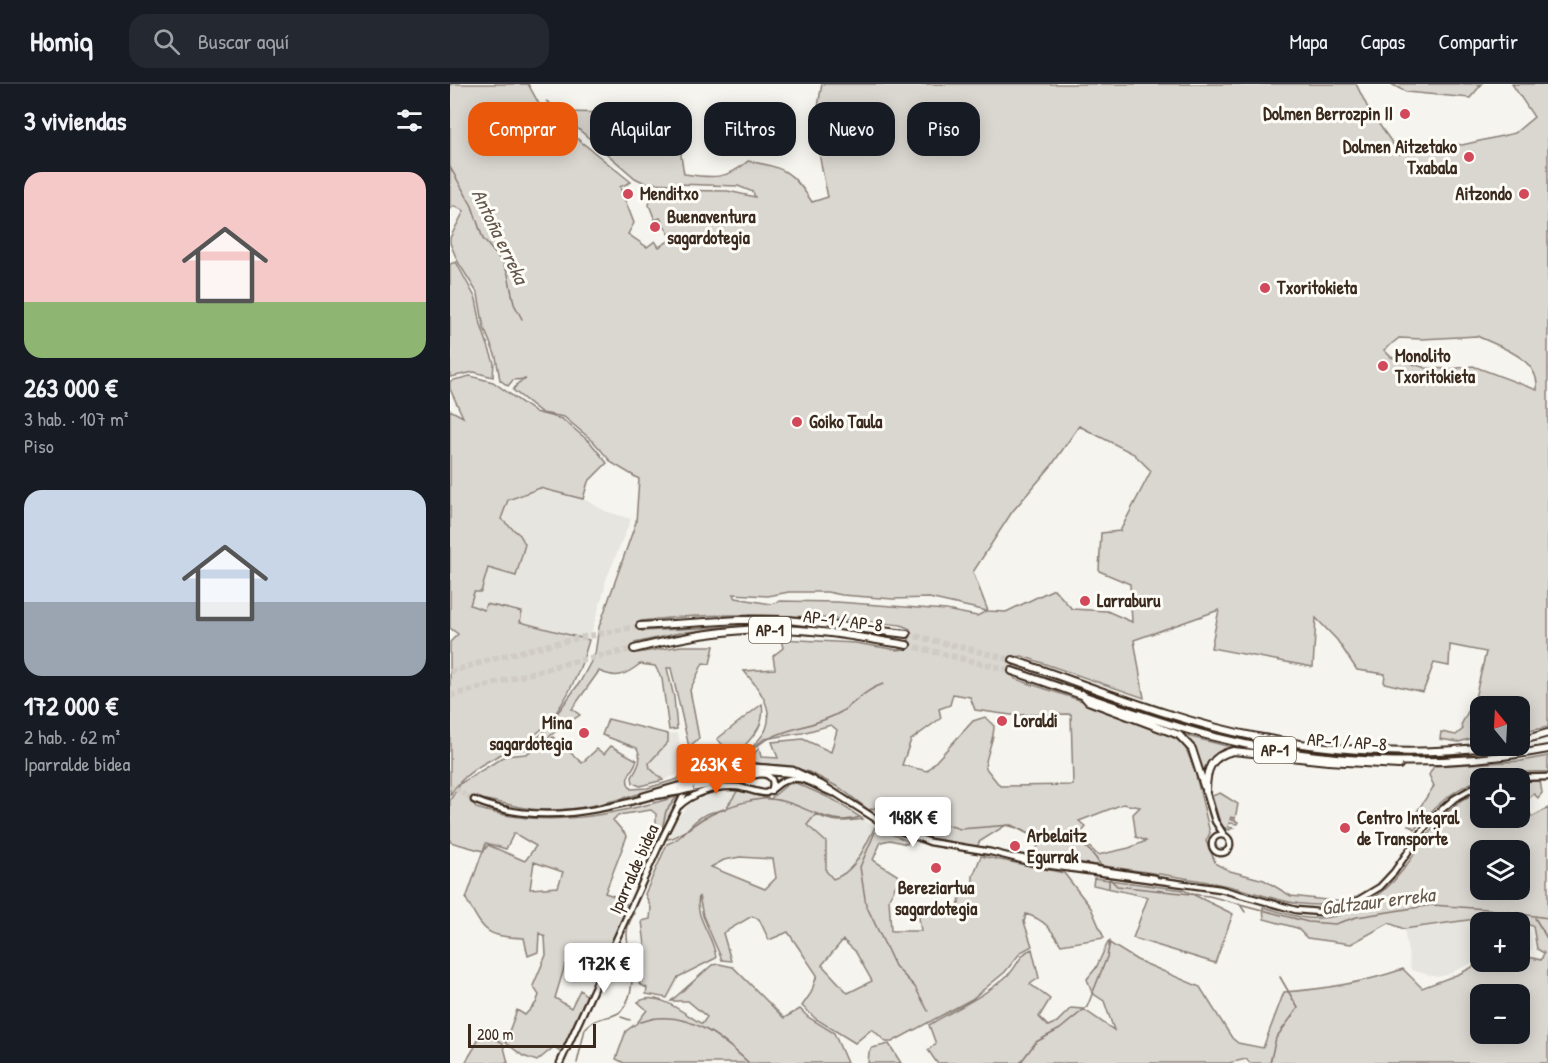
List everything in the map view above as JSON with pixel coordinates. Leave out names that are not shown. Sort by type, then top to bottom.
[{"type":"highway","name":"AP-1 / AP-8","points":[[640,626],[694,621],[778,620],[907,633]]},
{"type":"highway","name":"AP-1 / AP-8","points":[[634,649],[704,634],[767,629],[851,636],[907,645]]},
{"type":"highway","name":"AP-1 / AP-8","points":[[1013,660],[1182,717],[1257,736],[1352,750],[1470,748]]},
{"type":"highway","name":"AP-1 / AP-8","points":[[1012,671],[1177,727],[1254,746],[1301,754],[1418,761],[1497,757],[1548,749]]},
{"type":"highway","points":[[1082,694],[1088,701],[1179,735],[1192,749],[1206,791]]},
{"type":"highway","points":[[1530,738],[1548,733]]},
{"type":"highway","points":[[1206,791],[1206,776],[1210,764],[1221,754],[1233,751],[1377,765],[1401,765],[1418,761]]},
{"type":"main road","points":[[711,755],[745,766],[793,770],[839,794],[877,820],[912,836],[1038,864],[1133,879],[1163,880]]},
{"type":"main road","points":[[672,817],[687,792],[720,772],[721,763],[711,755]]},
{"type":"main road","name":"Iparralde bidea","points":[[560,1063],[675,809],[687,792],[701,760],[711,755]]},
{"type":"main road","points":[[687,792],[744,773],[762,771],[785,772],[814,780]]},
{"type":"main road","points":[[474,800],[513,811],[571,814],[687,792],[760,774],[771,778],[773,784],[771,791]]},
{"type":"main road","points":[[1530,777],[1548,777]]},
{"type":"main road","points":[[614,806],[652,796],[705,792],[733,787],[763,793],[771,791],[783,781],[796,778],[839,794]]},
{"type":"main road","points":[[1006,856],[1227,891],[1302,911],[1319,912],[1343,907],[1380,887],[1394,872],[1431,819],[1454,799],[1470,790]]},
{"type":"main road","points":[[1206,791],[1215,821],[1230,844],[1227,850],[1222,852],[1213,848],[1215,821]]},
{"type":"main road","points":[[1214,837],[1224,835]]},
{"type":"main road","points":[[1035,860],[1081,868]]},
{"type":"main road","points":[[1088,869],[1126,876],[1136,875]]},
{"type":"shaded area","points":[[450,84],[528,84],[538,102],[468,102],[468,156],[578,156],[578,139],[590,149],[590,156],[599,156],[631,182],[620,187],[634,223],[628,234],[647,247],[655,241],[659,247],[672,239],[660,218],[655,220],[649,205],[653,190],[728,191],[755,197],[753,192],[738,186],[645,183],[635,178],[610,156],[681,156],[684,174],[702,176],[726,175],[748,161],[771,166],[792,177],[812,202],[828,197],[820,156],[895,156],[895,102],[819,102],[822,84],[1356,84],[1369,110],[1400,154],[1432,140],[1462,145],[1515,133],[1534,117],[1512,84],[1548,84],[1548,727],[1530,731],[1530,696],[1475,696],[1486,652],[1450,645],[1449,666],[1434,663],[1423,692],[1384,683],[1385,674],[1357,670],[1337,640],[1316,618],[1313,667],[1211,648],[1219,610],[1134,640],[1144,698],[1022,656],[1015,657],[1012,673],[1015,679],[1110,710],[1166,733],[1184,744],[1195,771],[1210,833],[1206,841],[1216,864],[1230,871],[1264,880],[1291,896],[1344,902],[1327,905],[1282,901],[1199,880],[1029,855],[1046,842],[1061,839],[1083,842],[1098,855],[1129,848],[1146,841],[1136,837],[1133,814],[1140,807],[1123,804],[1079,821],[1086,827],[1080,834],[1051,833],[1039,840],[1017,828],[1006,825],[979,842],[977,848],[938,841],[903,831],[878,817],[840,788],[809,772],[792,767],[747,762],[759,748],[761,757],[778,758],[772,742],[803,739],[831,752],[837,730],[831,725],[802,733],[764,739],[748,752],[765,732],[768,713],[759,690],[744,671],[775,669],[773,656],[783,648],[781,639],[855,643],[898,650],[908,648],[910,629],[901,625],[771,615],[707,616],[641,621],[638,626],[642,631],[740,626],[679,633],[635,643],[632,649],[637,653],[681,646],[714,646],[710,664],[703,663],[690,690],[699,738],[689,747],[671,668],[667,668],[674,697],[677,729],[669,730],[662,679],[655,666],[640,664],[620,675],[599,671],[572,709],[580,715],[564,724],[536,746],[516,750],[543,733],[580,682],[595,654],[599,627],[636,522],[639,479],[612,463],[593,441],[564,417],[542,413],[513,390],[518,383],[526,379],[513,380],[508,386],[500,380],[496,357],[484,328],[478,294],[458,262],[450,243],[450,238],[464,211],[454,206],[450,209]],"holes":[[[1477,336],[1517,355],[1525,362],[1536,379],[1537,390],[1473,366],[1451,369],[1426,368],[1391,357],[1384,350],[1399,338]],[[1079,426],[1134,454],[1151,471],[1120,531],[1101,533],[1099,571],[1130,584],[1132,622],[1107,611],[1072,609],[1054,589],[1006,612],[988,611],[973,572],[1012,512],[1052,465]],[[789,592],[827,592],[893,599],[929,598],[987,611],[977,616],[946,610],[837,602],[780,601],[771,604],[736,598],[733,594],[768,596]],[[953,694],[970,697],[975,710],[1011,715],[1071,714],[1073,785],[1000,786],[985,767],[994,726],[985,717],[973,721],[927,771],[902,765],[911,740],[941,718],[939,709],[950,705]]]},
{"type":"shaded area","points":[[1391,84],[1482,84],[1470,98],[1406,92]]},
{"type":"shaded area","points":[[578,112],[590,113],[590,139],[578,129]]},
{"type":"shaded area","points":[[456,262],[476,299],[481,325],[494,363],[493,377],[474,372],[450,377],[450,264]]},
{"type":"shaded area","points":[[470,376],[493,382],[535,412],[562,419],[590,442],[607,463],[588,482],[583,499],[540,488],[508,500],[501,519],[520,535],[525,544],[516,576],[488,568],[481,592],[474,592],[470,605],[484,610],[486,604],[522,612],[520,622],[589,640],[574,681],[550,720],[529,739],[486,762],[466,776],[450,795],[450,642],[458,634],[450,628],[450,410],[463,417],[450,389],[450,381]]},
{"type":"shaded area","points":[[540,488],[584,499],[605,511],[631,519],[605,582],[589,640],[520,622],[522,612],[486,604],[484,610],[470,605],[474,591],[488,568],[515,575],[509,524],[501,519],[508,500]]},
{"type":"shaded area","points":[[762,704],[760,726],[737,754],[733,755],[717,739]]},
{"type":"shaded area","points":[[1470,708],[1470,739],[1459,742],[1440,739],[1441,732],[1456,735],[1463,729],[1461,725]]},
{"type":"shaded area","points":[[608,719],[668,734],[668,742],[649,763],[650,768],[663,780],[640,786],[633,783],[632,777],[639,763],[639,752],[637,748],[602,735]]},
{"type":"shaded area","points":[[678,733],[681,751],[689,756],[682,763],[677,775],[663,780],[650,768],[649,763],[668,742],[668,734]]},
{"type":"shaded area","points":[[1186,736],[1231,747],[1213,756],[1203,773],[1196,751]]},
{"type":"shaded area","points":[[553,737],[582,763],[597,749],[604,754],[611,746],[637,760],[628,778],[631,789],[647,788],[678,779],[688,763],[694,763],[685,781],[589,806],[570,809],[531,809],[483,799],[472,799],[476,808],[527,818],[553,819],[603,814],[679,796],[661,835],[656,830],[656,814],[651,810],[618,815],[613,820],[627,836],[605,893],[623,899],[628,907],[596,978],[585,973],[585,970],[565,965],[555,998],[571,1008],[580,990],[587,996],[562,1052],[554,1047],[537,1061],[523,1056],[505,1042],[517,1010],[525,1015],[536,1003],[539,995],[533,986],[546,955],[545,937],[539,933],[538,952],[528,956],[524,938],[501,936],[487,930],[477,919],[466,899],[482,853],[488,845],[525,861],[536,846],[514,833],[506,849],[486,843],[483,851],[450,842],[450,800],[461,783],[505,756],[526,754]],"holes":[[[534,862],[563,872],[558,887],[530,889]]]},
{"type":"shaded area","points":[[1548,756],[1548,772],[1530,772],[1530,768],[1470,768],[1470,784],[1444,800],[1415,829],[1408,825],[1434,786],[1429,775],[1434,766],[1521,761]]},
{"type":"shaded area","points":[[1530,780],[1540,780],[1542,793],[1538,798],[1534,794],[1530,797]]},
{"type":"shaded area","points":[[796,783],[834,800],[863,819],[838,821],[816,814],[807,825],[826,842],[826,871],[833,879],[841,876],[853,865],[875,827],[908,841],[907,844],[890,840],[881,842],[873,860],[900,877],[889,899],[891,931],[921,931],[917,905],[956,917],[961,893],[973,893],[973,876],[981,856],[1064,873],[1091,908],[1104,938],[1061,945],[1047,926],[1026,914],[1024,922],[1032,946],[1021,952],[1005,972],[972,999],[892,1042],[886,1042],[872,1029],[855,1043],[816,1019],[802,1006],[811,993],[817,975],[788,932],[769,940],[759,919],[752,916],[723,933],[731,961],[722,960],[703,916],[699,896],[699,912],[716,958],[678,977],[667,998],[646,994],[647,988],[639,984],[645,945],[642,921],[650,919],[651,908],[645,894],[667,844],[681,836],[704,815],[725,810],[738,790],[770,799],[788,784]],"holes":[[[740,857],[773,859],[776,878],[765,889],[711,867],[724,860]],[[843,940],[855,951],[872,981],[848,993],[822,965]]]},
{"type":"shaded area","points":[[738,790],[725,810],[713,811],[684,830],[675,842],[667,844],[674,823],[689,804],[712,793]]},
{"type":"shaded area","points":[[1220,793],[1238,804],[1235,819],[1231,817],[1230,819],[1238,822],[1237,824],[1229,823],[1228,827],[1233,828],[1229,830],[1221,826],[1212,796]]},
{"type":"shaded area","points":[[1470,796],[1470,828],[1530,828],[1530,813],[1532,817],[1548,808],[1548,1063],[1250,1063],[1246,1059],[1229,1063],[937,1063],[928,1050],[936,1044],[929,1025],[1001,981],[1022,956],[1032,949],[1039,978],[1030,984],[1050,999],[1039,1017],[1048,1026],[1057,1022],[1071,1008],[1083,1009],[1114,1030],[1104,1001],[1092,993],[1087,979],[1096,968],[1108,942],[1137,960],[1200,987],[1232,1038],[1238,1043],[1263,1048],[1284,992],[1345,985],[1403,969],[1422,988],[1470,968],[1470,972],[1530,972],[1530,957],[1541,960],[1544,953],[1537,949],[1533,926],[1530,925],[1530,912],[1470,912],[1470,920],[1404,929],[1389,923],[1351,944],[1307,938],[1297,928],[1264,919],[1263,907],[1296,916],[1322,918],[1348,912],[1361,906],[1393,881],[1435,825],[1453,807]]},
{"type":"shaded area","points":[[816,814],[828,821],[844,822],[863,819],[875,827],[853,868],[844,876],[833,880],[826,871],[826,842],[807,825]]},
{"type":"shaded area","points":[[1094,878],[1184,890],[1233,914],[1215,963],[1133,938],[1148,897],[1093,885]]},
{"type":"shaded area","points":[[1470,920],[1470,964],[1447,975],[1437,977],[1411,970],[1404,929]]},
{"type":"shaded area","points":[[1530,932],[1533,948],[1530,951]]},
{"type":"shaded area","points":[[712,965],[733,967],[784,1018],[800,1009],[808,1017],[834,1033],[847,1063],[624,1063],[616,1059],[626,1031],[637,1023],[647,1010],[638,1002],[646,999],[663,1001],[702,1024],[707,1017],[688,1001],[671,1001]]},
{"type":"shaded area","points":[[481,1031],[503,1043],[508,1063],[465,1063]]},
{"type":"shaded area","points":[[889,1044],[901,1063],[868,1063],[869,1052],[872,1048]]},
{"type":"waterway","name":"Antoña erreka","points":[[450,167],[472,206],[483,239],[503,263],[508,274],[514,304],[522,319]]},
{"type":"waterway","points":[[748,754],[769,738],[841,712],[866,693],[883,684]]},
{"type":"waterway","points":[[661,834],[666,811],[679,794]]},
{"type":"waterway","name":"Galtzaur erreka","points":[[667,839],[677,836],[717,812],[762,799],[787,802],[835,819],[847,820],[860,817]]},
{"type":"waterway","name":"Galtzaur erreka","points":[[869,810],[880,806],[890,807],[960,829],[1011,825],[1042,840]]},
{"type":"waterway","points":[[875,832],[860,867],[866,905],[895,966],[915,987],[928,1011]]},
{"type":"waterway","points":[[631,900],[639,880],[642,846],[658,838]]},
{"type":"waterway","name":"Galtzaur erreka","points":[[1046,842],[1064,838],[1078,842],[1091,852],[1101,866]]},
{"type":"waterway","name":"Galtzaur erreka","points":[[1110,879],[1117,886],[1209,896],[1308,922],[1335,924],[1357,917],[1432,905],[1487,909],[1548,918]]},
{"type":"waterway","name":"Galtzaur erreka","points":[[1109,880],[1109,887]]},
{"type":"waterway","name":"Galtzaur erreka","points":[[1239,903],[1245,912]]},
{"type":"waterway","points":[[577,1063],[585,1029],[594,1021],[619,1013],[631,992],[632,973],[627,932],[634,913]]},
{"type":"waterway","points":[[1535,918],[1548,940]]},
{"type":"waterway","points":[[1020,1063],[1036,1042],[1060,1029],[1087,1007],[1107,957],[1110,941]]},
{"type":"waterway","points":[[1270,1063],[1276,1038],[1298,1008],[1280,977]]},
{"type":"waterway","points":[[621,1017],[630,1020]]},
{"type":"waterway","points":[[640,1022],[656,1018],[672,1018],[696,1025],[719,1038],[749,1063]]},
{"type":"tunnel","points":[[450,672],[544,646],[640,626]]},
{"type":"tunnel","points":[[907,634],[1013,660]]},
{"type":"tunnel","points":[[907,645],[1012,671]]},
{"type":"tunnel","points":[[450,696],[563,664],[634,649]]},
{"type":"tunnel","points":[[450,786],[474,800]]},
{"type":"place","name":"Dolmen Berrozpin II","points":[[1405,114]]},
{"type":"place","name":"Dolmen Aitzetako Txabala","points":[[1469,157]]},
{"type":"place","name":"Menditxo","points":[[628,194]]},
{"type":"place","name":"Aitzondo","points":[[1524,194]]},
{"type":"place","name":"Buenaventura sagardotegia","points":[[655,227]]},
{"type":"place","name":"Txoritokieta","points":[[1265,288]]},
{"type":"place","name":"Monolito Txoritokieta","points":[[1383,366]]},
{"type":"place","name":"Goiko Taula","points":[[797,422]]},
{"type":"place","name":"Larraburu","points":[[1085,601]]},
{"type":"place","name":"Loraldi","points":[[1002,721]]},
{"type":"place","name":"Mina sagardotegia","points":[[584,733]]},
{"type":"place","name":"Centro Integral de Transporte","points":[[1345,828]]},
{"type":"place","name":"Arbelaitz Egurrak","points":[[1015,846]]},
{"type":"place","name":"Bereziartua sagardotegia","points":[[936,868]]}]
